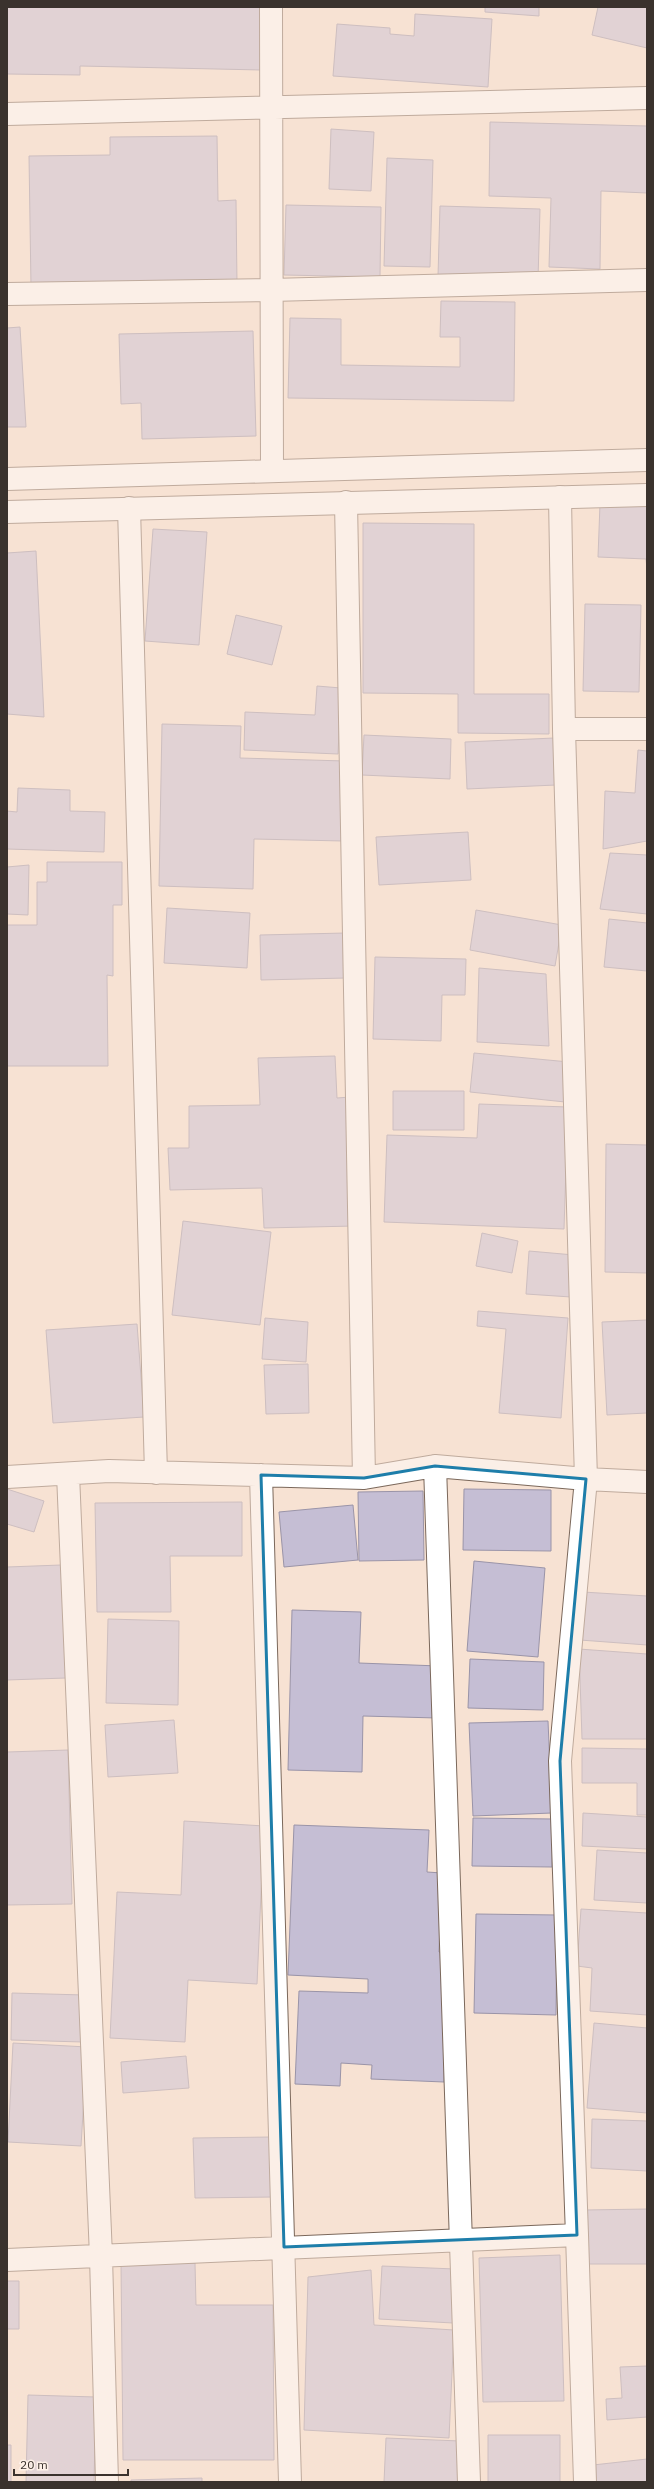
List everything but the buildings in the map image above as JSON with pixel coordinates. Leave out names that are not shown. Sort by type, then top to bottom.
[{"type":"street","points":[[271,7],[270,107],[272,471]]},
{"type":"street","points":[[7,114],[647,98]]},
{"type":"street","points":[[7,294],[271,290],[647,280]]},
{"type":"street","points":[[7,479],[647,460]]},
{"type":"street","points":[[7,512],[647,495]]},
{"type":"street","points":[[560,497],[564,729],[586,1479],[560,1761],[577,2235],[584,2482]]},
{"type":"street","points":[[346,502],[364,1478]]},
{"type":"street","points":[[129,508],[156,1473]]},
{"type":"street","points":[[564,729],[647,729]]},
{"type":"street","points":[[435,1466],[460,2239],[470,2482]]},
{"type":"street","points":[[7,1477],[109,1471],[364,1478],[435,1466],[586,1479],[647,1482]]},
{"type":"street","points":[[68,1474],[101,2256],[107,2482]]},
{"type":"street","points":[[261,1475],[290,2482]]},
{"type":"street","points":[[7,2260],[577,2235]]},
{"type":"highlighted area","points":[[435,1466],[586,1479],[560,1761],[577,2235],[284,2247],[261,1475],[364,1478]]}]
